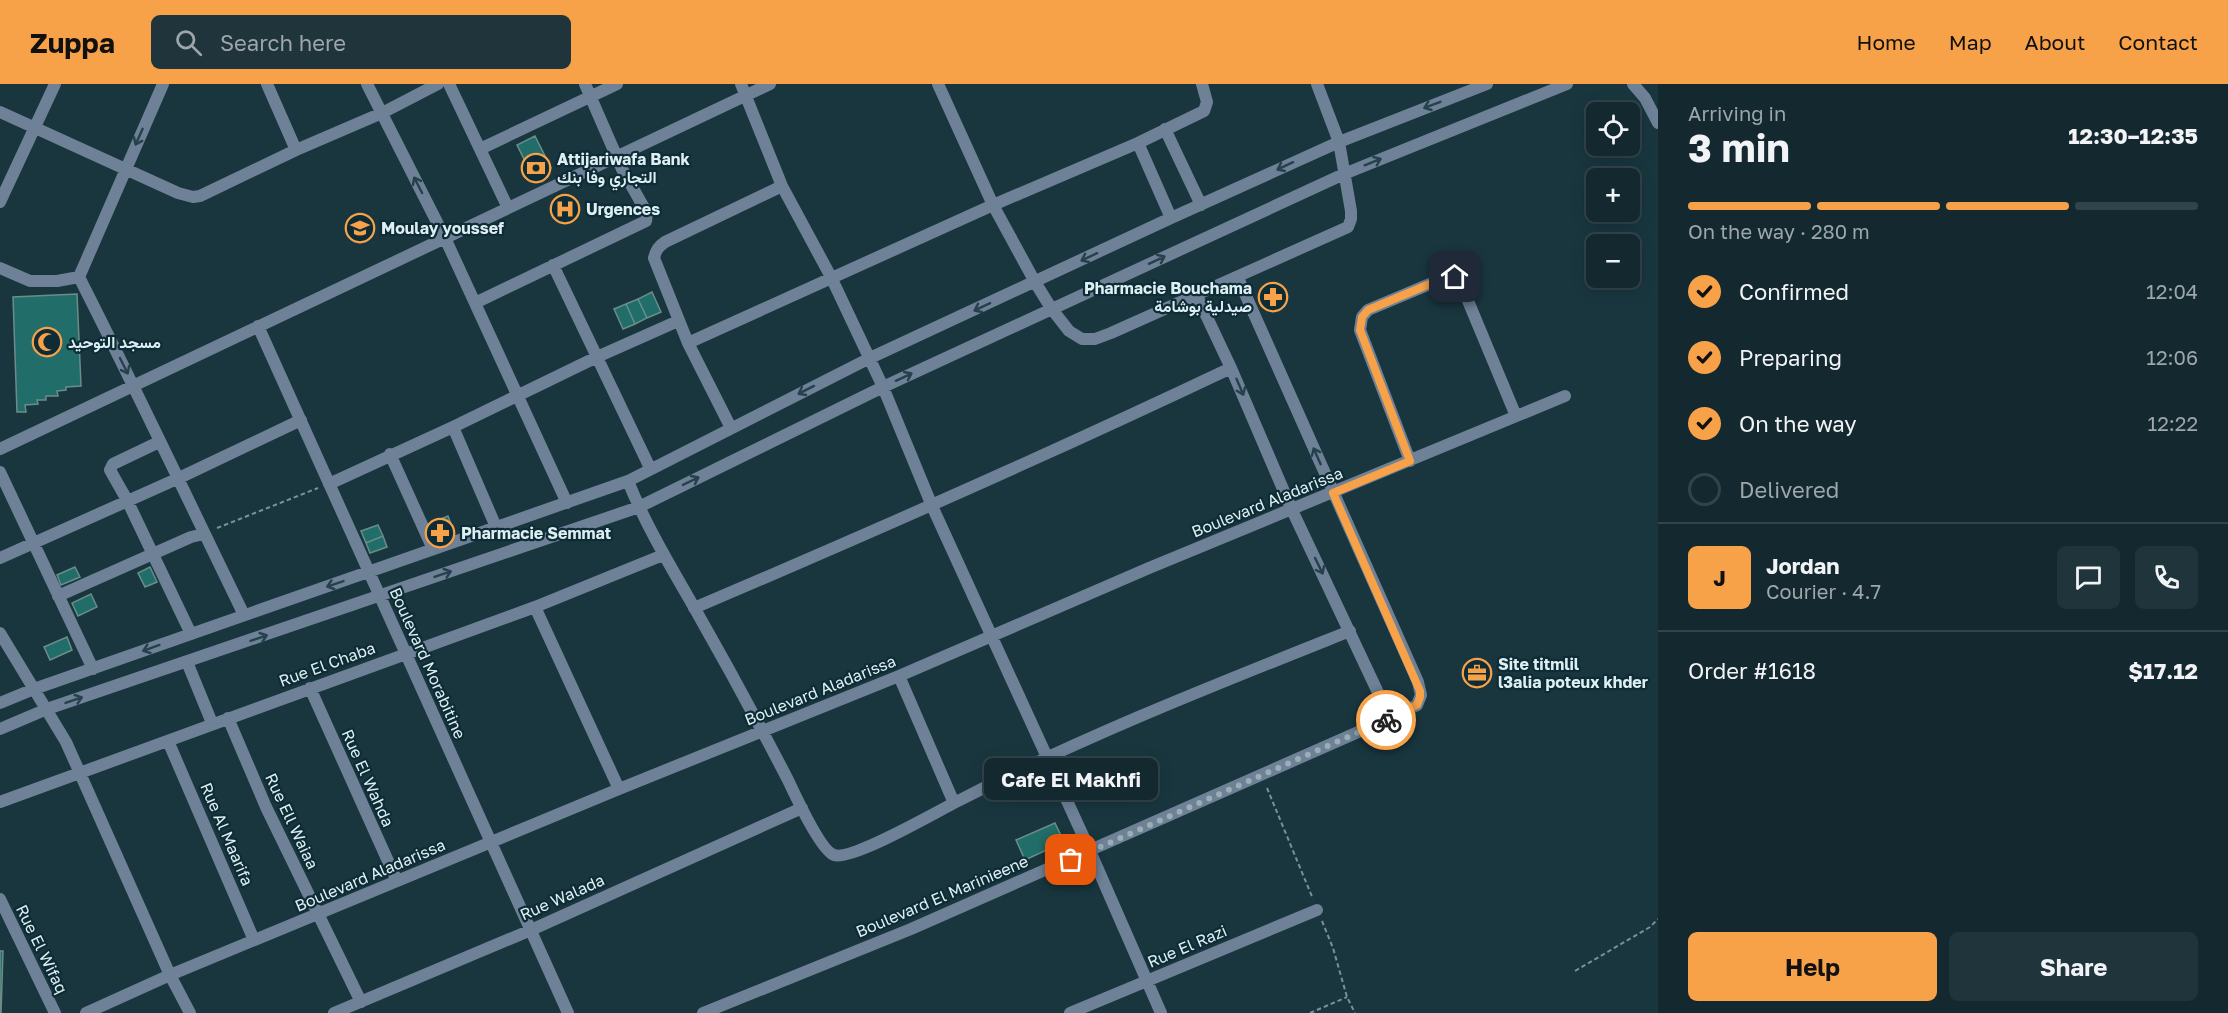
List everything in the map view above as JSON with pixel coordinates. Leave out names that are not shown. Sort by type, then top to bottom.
[{"type":"street","points":[[0,202],[55,84]]},
{"type":"street","points":[[163,84],[79,277],[244,615]]},
{"type":"street","points":[[267,84],[296,150]]},
{"type":"street","points":[[367,84],[445,237],[567,503]]},
{"type":"street","points":[[0,112],[178,193],[193,197],[200,196],[296,150],[382,113],[438,84]]},
{"type":"street","points":[[449,84],[508,208]]},
{"type":"street","points":[[475,303],[646,221],[647,213],[616,156],[585,84]]},
{"type":"street","points":[[480,148],[617,84]]},
{"type":"street","points":[[0,449],[616,156],[743,89],[770,84]]},
{"type":"street","points":[[938,84],[993,205],[1035,282],[1069,331],[1088,340],[1111,333],[1197,296],[1348,227],[1352,219],[1352,211],[1339,142],[1317,84]]},
{"type":"street","points":[[688,343],[993,205],[1138,143],[1204,111],[1207,102],[1202,84]]},
{"type":"street","points":[[0,703],[34,689],[628,481],[870,358],[1171,218],[1339,142],[1486,84]]},
{"type":"street","points":[[0,729],[47,709],[639,507],[883,387],[1344,174],[1567,84]]},
{"type":"street","points":[[1633,84],[1645,98],[1658,123]]},
{"type":"street","points":[[743,89],[782,186],[831,277],[870,358],[932,506],[993,635],[1161,1013]]},
{"type":"street","points":[[1165,129],[1201,205]]},
{"type":"street","points":[[1138,143],[1171,218]]},
{"type":"street","points":[[731,428],[678,321],[654,258],[659,246],[782,186]]},
{"type":"street","points":[[554,265],[650,468]]},
{"type":"street","points":[[0,268],[30,281],[57,281],[79,277]]},
{"type":"street","points":[[1410,461],[1360,330],[1360,323],[1368,310],[1451,276],[1461,284],[1516,416]]},
{"type":"street","points":[[1238,278],[1333,493]]},
{"type":"street","points":[[1197,296],[1231,368],[1292,510],[1390,718]]},
{"type":"street","points":[[329,484],[678,321]]},
{"type":"street","name":"Boulevard Morabitine","points":[[258,326],[568,1013]]},
{"type":"street","points":[[694,608],[932,506],[1231,368]]},
{"type":"street","name":"Boulevard Aladarissa","points":[[86,1013],[170,975],[899,676],[1565,396]]},
{"type":"street","points":[[0,558],[179,478],[301,420]]},
{"type":"street","points":[[453,427],[496,527]]},
{"type":"street","points":[[159,442],[111,466],[114,477],[191,634]]},
{"type":"street","points":[[390,454],[433,549]]},
{"type":"street","points":[[0,472],[93,669]]},
{"type":"street","points":[[628,481],[663,555],[763,732],[802,808],[825,848],[831,854],[840,856],[850,855],[903,830],[1046,757],[1212,686],[1350,631]]},
{"type":"street","name":"Boulevard El Marinieene","points":[[703,1013],[911,929],[1417,705],[1420,691],[1333,493]]},
{"type":"street","points":[[58,596],[191,537],[204,534]]},
{"type":"street","name":"Rue El Chaba","points":[[0,802],[535,607],[663,555]]},
{"type":"street","points":[[535,607],[619,789]]},
{"type":"street","points":[[0,633],[66,742],[170,975],[190,1013]]},
{"type":"street","points":[[187,662],[212,723]]},
{"type":"street","points":[[899,676],[954,803]]},
{"type":"street","name":"Rue El Wahda","points":[[310,688],[397,881]]},
{"type":"street","name":"Rue Ell Waiaa","points":[[228,717],[266,807],[361,1002]]},
{"type":"street","name":"Rue Al Maarifa","points":[[168,741],[254,940]]},
{"type":"street","name":"Rue Walada","points":[[334,1013],[531,930],[802,808]]},
{"type":"street","name":"Rue El Wifaq","points":[[0,899],[55,1013]]},
{"type":"street","name":"Rue El Razi","points":[[1070,1013],[1317,910]]},
{"type":"path","points":[[204,534],[329,484]]},
{"type":"path","points":[[1261,774],[1333,948],[1347,997],[1355,1013]]},
{"type":"path","points":[[1575,971],[1650,927],[1658,919]]},
{"type":"path","points":[[1310,1013],[1347,997]]},
{"type":"building","points":[[535,136],[551,168],[533,177],[517,145]]},
{"type":"building","points":[[652,292],[661,312],[647,318],[638,299]]},
{"type":"building","name":"مسجد التوحيد","points":[[77,294],[81,386],[66,387],[66,390],[57,391],[58,396],[46,396],[46,400],[37,400],[38,404],[25,405],[26,412],[17,412],[13,297]]},
{"type":"building","points":[[638,299],[647,318],[635,324],[626,304]]},
{"type":"building","points":[[626,304],[635,324],[623,329],[614,309]]},
{"type":"building","points":[[448,516],[454,532],[437,538],[431,523]]},
{"type":"building","points":[[378,525],[383,536],[366,543],[361,531]]},
{"type":"building","points":[[383,536],[387,547],[370,553],[366,543]]},
{"type":"building","points":[[75,567],[80,577],[61,585],[57,575]]},
{"type":"building","points":[[150,567],[157,582],[145,587],[138,573]]},
{"type":"building","points":[[91,594],[97,607],[78,616],[72,603]]},
{"type":"building","points":[[67,637],[72,650],[50,660],[44,647]]},
{"type":"building","points":[[1055,823],[1064,842],[1025,860],[1016,840]]},
{"type":"building","points":[[0,951],[3,951],[1,1013],[0,1013]]},
{"type":"way so far","points":[[1071,860],[1386,720]]},
{"type":"place","name":"Attijariwafa Bank التجاري وفا بنك","points":[[536,168]]},
{"type":"place","name":"Urgences","points":[[565,209]]},
{"type":"place","name":"Moulay youssef","points":[[360,228]]},
{"type":"place","name":"Pharmacie Bouchama صيدلية بوشامة","points":[[1273,297]]},
{"type":"place","name":"مسجد التوحيد","points":[[47,342]]},
{"type":"place","name":"Pharmacie Semmat","points":[[440,533]]},
{"type":"place","name":"Site titmlil l3alia poteux khder","points":[[1477,673]]},
{"type":"place","name":"Cafe El Makhfi","points":[[1071,860]]},
{"type":"route","points":[[1386,720],[1417,705],[1420,697],[1418,682],[1333,493],[1410,461],[1360,330],[1362,317],[1368,310],[1444,278],[1455,277]]}]
